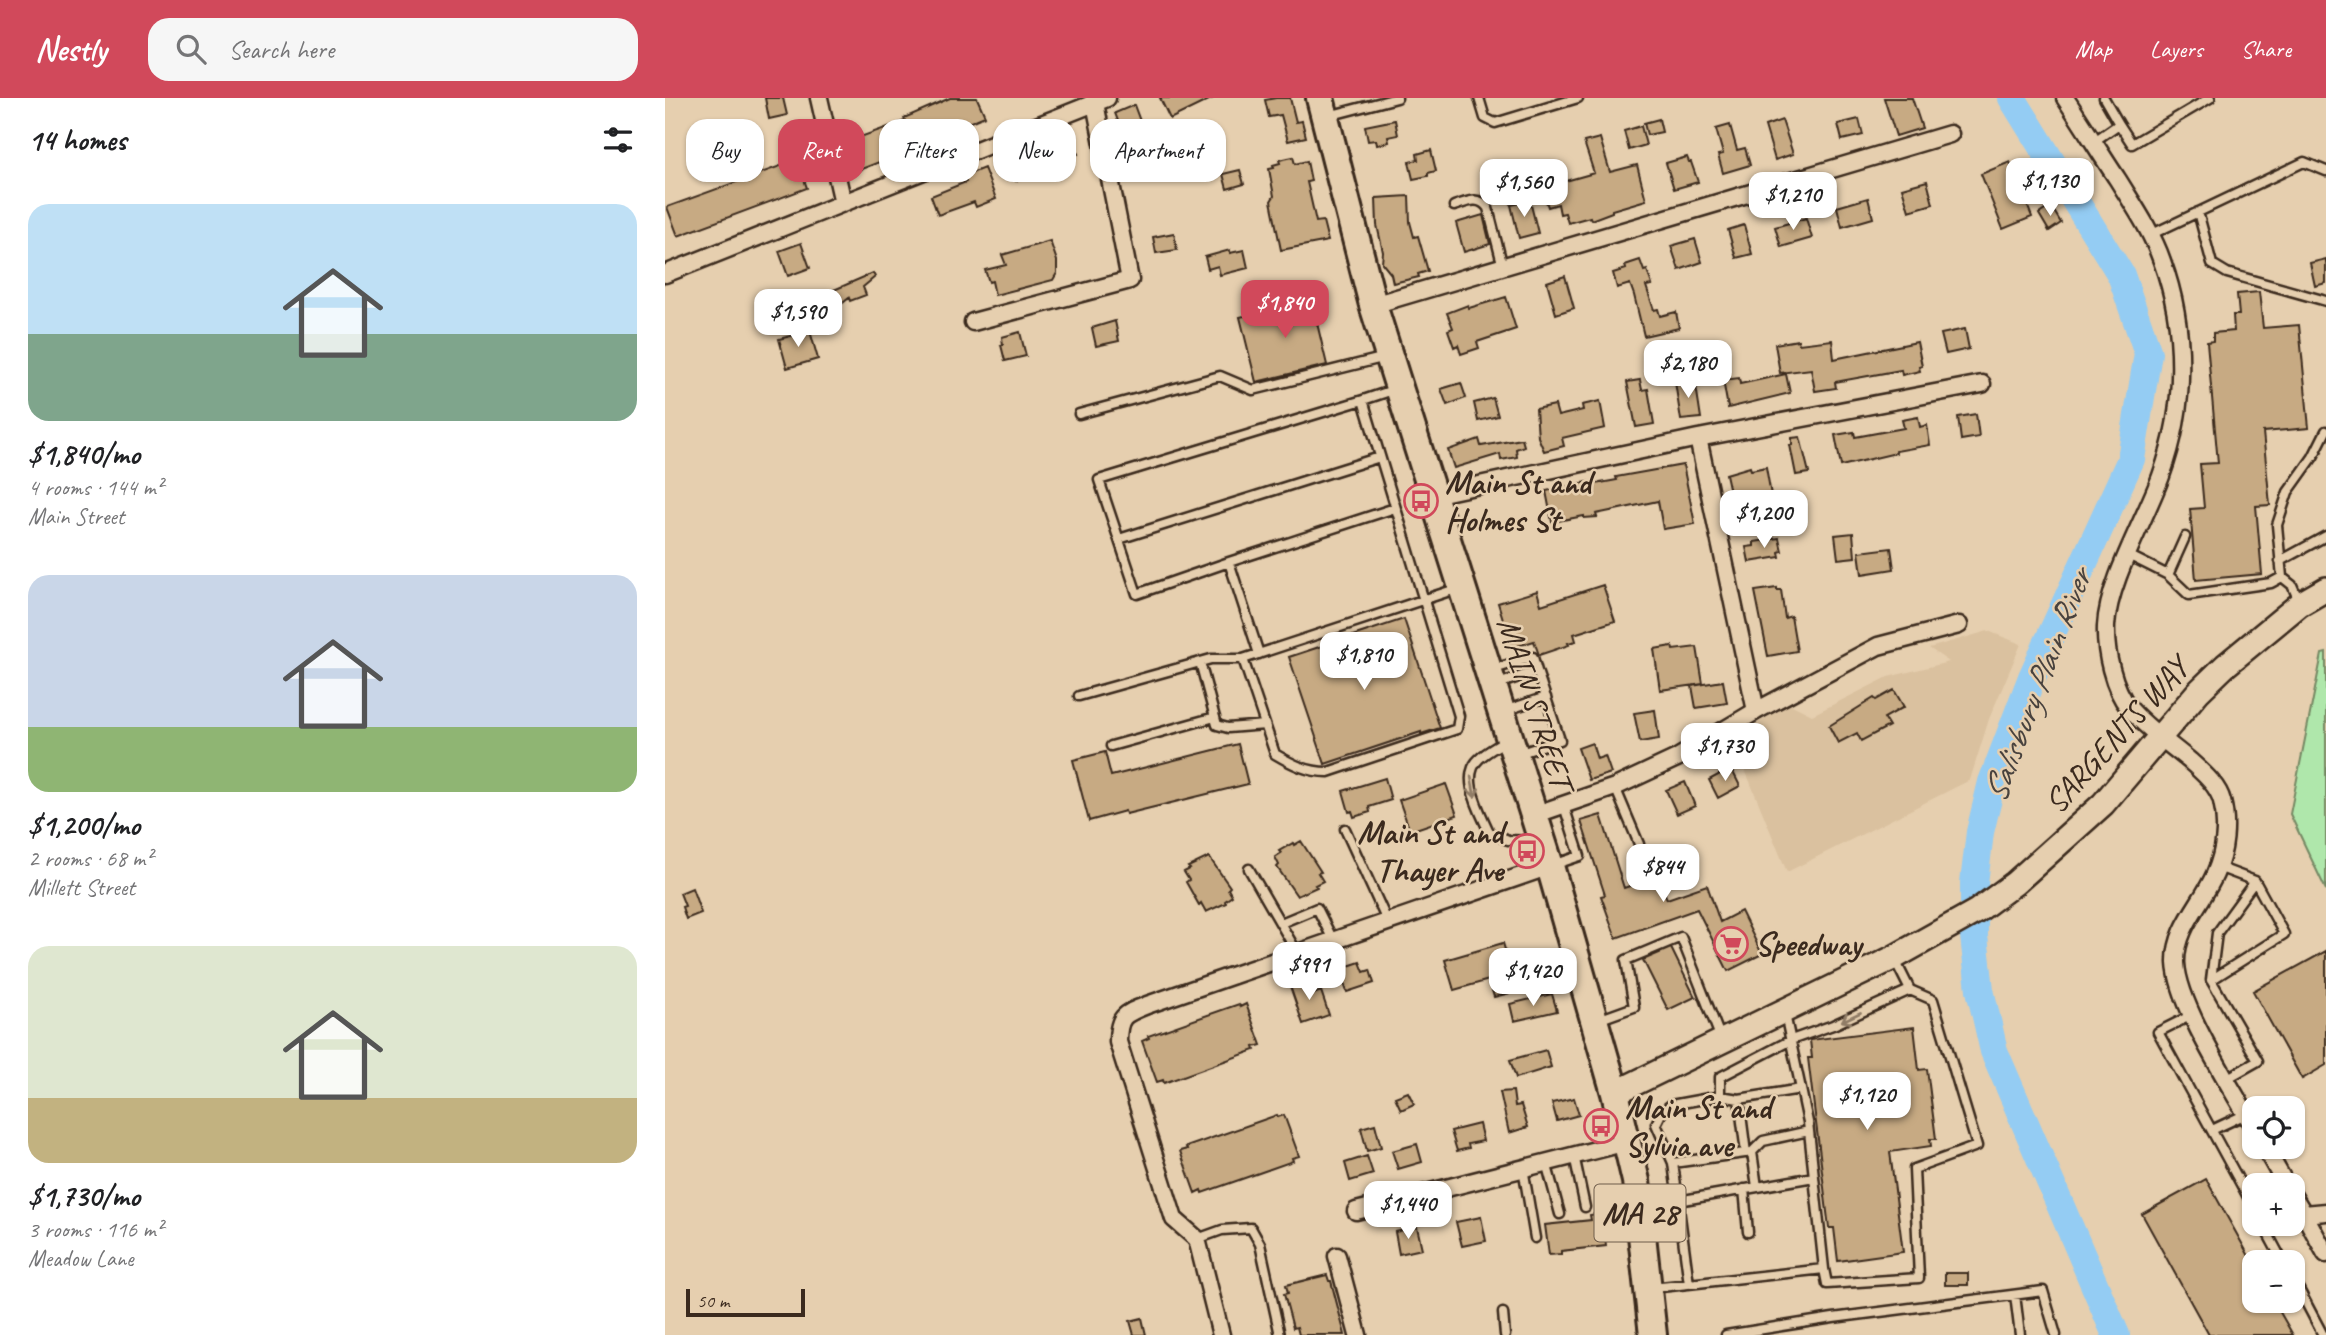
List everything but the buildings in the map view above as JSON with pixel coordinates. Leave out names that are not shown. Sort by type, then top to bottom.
[{"type":"main road","name":"MAIN STREET","points":[[1322,108],[1373,305],[1550,866],[1615,1093],[1636,1181],[1653,1335]]},
{"type":"main road","name":"SARGENTS WAY","points":[[1615,1093],[1893,958],[1977,911],[2015,883],[2103,804],[2198,692],[2226,665],[2300,604],[2326,589]]},
{"type":"street","points":[[819,98],[843,203]]},
{"type":"street","points":[[2065,98],[2141,216],[2162,261],[2173,303],[2179,343],[2180,383],[2176,421],[2168,457],[2111,598],[2106,627],[2107,645],[2115,681],[2128,707],[2205,775],[2222,798],[2225,824],[2223,851],[2215,876],[2183,929],[2176,961],[2181,987],[2192,1015],[2242,1107]]},
{"type":"street","points":[[665,274],[1099,100],[1131,280],[973,322]]},
{"type":"street","points":[[1373,305],[1950,134]]},
{"type":"street","points":[[1433,495],[1698,438],[1982,384]]},
{"type":"street","points":[[1698,438],[1756,711]]},
{"type":"street","points":[[1534,815],[1615,787],[1677,758],[1756,711],[1878,646],[1959,625]]},
{"type":"street","points":[[1221,1335],[1197,1239],[1174,1219],[1118,1042],[1118,1025],[1124,1017],[1147,1005],[1550,866]]},
{"type":"street","points":[[1356,1211],[1627,1142]]},
{"type":"street","points":[[2305,1214],[2326,1212]]},
{"type":"street","points":[[2305,1216],[2326,1254]]},
{"type":"street","points":[[1337,1256],[1358,1335]]},
{"type":"lane","points":[[1322,108],[1397,98]]},
{"type":"lane","points":[[1479,98],[1485,118],[1495,123],[1579,98]]},
{"type":"lane","points":[[2104,98],[2132,144],[2210,98]]},
{"type":"lane","points":[[2093,142],[2119,124]]},
{"type":"lane","points":[[2150,235],[2304,162],[2326,171]]},
{"type":"lane","points":[[1454,206],[1478,200],[1484,202],[1488,208],[1503,267]]},
{"type":"lane","points":[[2198,212],[2212,264],[2227,274],[2326,301]]},
{"type":"lane","points":[[1079,414],[1220,376],[1253,390],[1389,357]]},
{"type":"lane","points":[[1395,508],[1137,594],[1099,480],[1399,388]]},
{"type":"lane","points":[[1243,659],[1275,754],[1295,766],[1316,772],[1328,772],[1457,729],[1459,716],[1363,400]]},
{"type":"lane","points":[[2300,604],[2292,585],[2282,577],[2277,525],[2288,492],[2313,457],[2326,431]]},
{"type":"lane","points":[[1118,539],[1380,457]]},
{"type":"lane","points":[[2280,561],[2326,536]]},
{"type":"lane","points":[[2168,575],[2185,537]]},
{"type":"lane","points":[[2128,555],[2168,575],[2189,595],[2271,583],[2282,577]]},
{"type":"lane","points":[[1229,562],[1259,654]]},
{"type":"lane","points":[[1079,695],[1211,659],[1243,659],[1462,587]]},
{"type":"lane","points":[[1490,678],[1533,657],[1560,740],[1513,747],[1478,759],[1472,769],[1470,782],[1477,805],[1489,832],[1498,838],[1542,841]]},
{"type":"lane","points":[[1200,662],[1217,725],[1229,728],[1265,725]]},
{"type":"lane","points":[[1490,678],[1537,671]]},
{"type":"lane","points":[[1501,712],[1546,696]]},
{"type":"lane","points":[[1111,746],[1215,717]]},
{"type":"lane","points":[[1615,787],[1639,844]]},
{"type":"lane","points":[[1550,866],[1580,856],[1564,806]]},
{"type":"lane","points":[[1345,829],[1388,923]]},
{"type":"lane","points":[[2211,979],[2284,934],[2255,881],[2218,867]]},
{"type":"lane","points":[[1249,869],[1298,954]]},
{"type":"lane","points":[[2227,1079],[2258,1062],[2211,979],[2217,933],[2255,881]]},
{"type":"lane","points":[[1282,923],[1317,908],[1333,942]]},
{"type":"lane","points":[[1595,1021],[1634,1007],[1626,960],[1681,937],[1722,1041]]},
{"type":"lane","points":[[1784,1010],[1809,1131],[1827,1284],[1919,1278],[1914,1169],[1977,1146],[1933,1000],[1910,990],[1893,958]]},
{"type":"lane","points":[[1720,1096],[1720,1077],[1791,1040],[1833,1025],[1910,990]]},
{"type":"lane","points":[[2192,1015],[2158,1032],[2242,1186]]},
{"type":"lane","points":[[1689,1284],[1673,1163],[1657,1124],[1662,1112],[1671,1105],[1720,1096],[1739,1099],[1801,1089]]},
{"type":"lane","points":[[1739,1099],[1757,1187]]},
{"type":"lane","points":[[2212,1130],[2242,1116]]},
{"type":"lane","points":[[1673,1163],[1733,1158],[1749,1152],[1763,1140],[1809,1131]]},
{"type":"lane","points":[[1574,1155],[1585,1207]]},
{"type":"lane","points":[[1546,1162],[1559,1214]]},
{"type":"lane","points":[[1523,1168],[1535,1238]]},
{"type":"lane","points":[[1678,1201],[1814,1177]]},
{"type":"lane","points":[[1735,1178],[1740,1190],[1748,1233]]},
{"type":"lane","points":[[1719,1182],[1721,1194]]},
{"type":"lane","points":[[1700,1185],[1702,1197]]},
{"type":"lane","points":[[1197,1239],[1222,1230],[1251,1228],[1260,1244],[1280,1335]]},
{"type":"lane","points":[[1649,1288],[1824,1269]]},
{"type":"lane","points":[[1726,1335],[1833,1318],[2043,1291],[2056,1335]]},
{"type":"lane","points":[[2015,1295],[2020,1335]]},
{"type":"lane","points":[[2305,1301],[2323,1335]]},
{"type":"lane","points":[[1503,1313],[1505,1335]]},
{"type":"shaded area","points":[[1988,631],[2021,644],[1989,719],[1970,780],[1787,872],[1732,738],[1790,704],[1812,715],[1888,677],[1949,662],[1929,648]]},
{"type":"green space","points":[[2326,653],[2326,890],[2290,814],[2322,654]]},
{"type":"waterway","name":"Salisbury Plain River","points":[[2012,98],[2121,275],[2148,353],[2131,459],[2032,677],[1992,782],[1980,832],[1974,883],[1974,936],[1980,990],[1994,1051],[2116,1335]]},
{"type":"place","name":"Main St and Holmes St","points":[[1421,501]]},
{"type":"place","name":"Main St and Thayer Ave","points":[[1527,851]]},
{"type":"place","name":"Speedway","points":[[1731,944]]},
{"type":"place","name":"Main St and Sylvia ave","points":[[1601,1126]]}]
